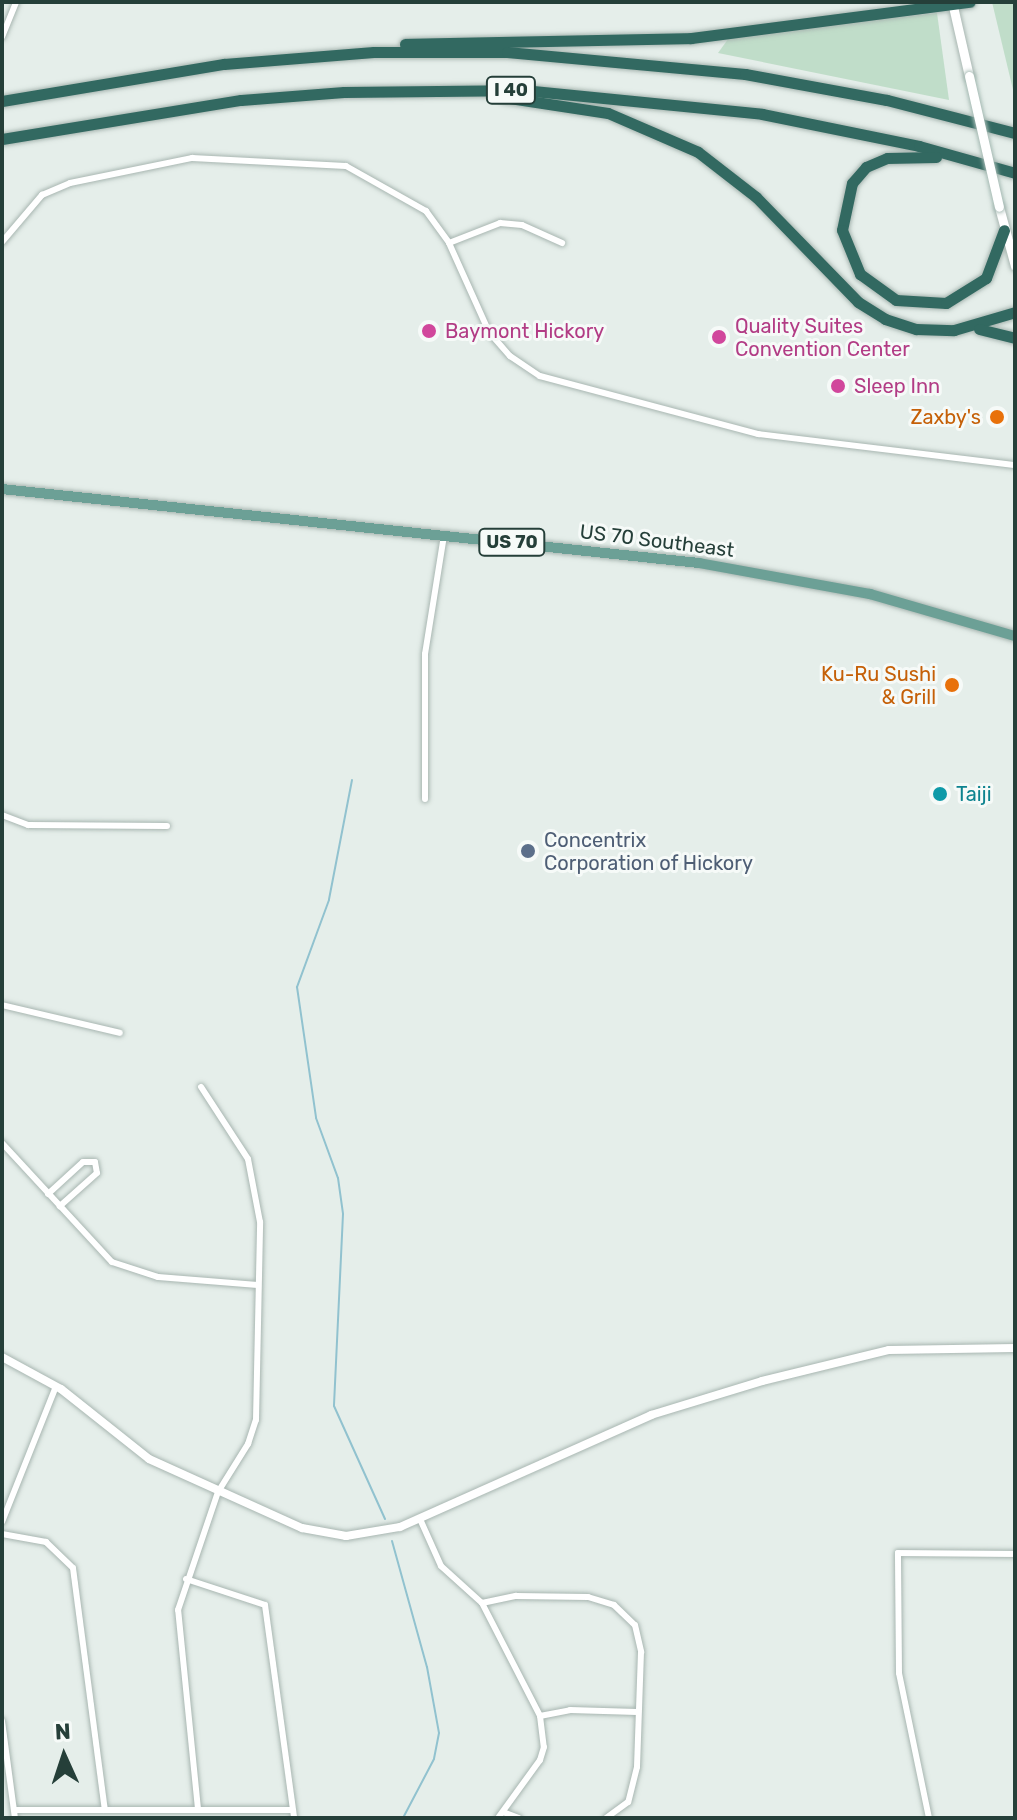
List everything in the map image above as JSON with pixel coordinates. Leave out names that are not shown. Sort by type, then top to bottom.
[{"type":"highway","points":[[224,64],[362,45],[699,38],[970,2]]},
{"type":"highway","name":"I 40","points":[[2,101],[224,64],[423,51],[623,59],[790,81],[1015,133]]},
{"type":"highway","points":[[395,90],[557,102],[658,131],[740,183],[866,309],[916,329],[998,331],[1015,338]]},
{"type":"highway","name":"I 40","points":[[2,139],[183,107],[395,90],[523,90],[687,103],[832,127],[1015,173]]},
{"type":"highway","points":[[974,161],[909,154],[866,167],[852,183],[844,205],[842,230],[850,258],[868,282],[892,299],[919,306],[946,303],[986,278],[1004,230]]},
{"type":"highway","points":[[963,329],[1015,312]]},
{"type":"main road","points":[[953,4],[1004,230],[1015,266]]},
{"type":"main road","name":"US 70 Southeast","points":[[2,489],[444,535],[769,575],[870,594],[1015,636]]},
{"type":"street","points":[[2,37],[16,2]]},
{"type":"street","points":[[2,242],[33,203],[59,186],[201,157],[356,168],[420,206],[449,243],[489,332],[519,363],[551,381],[758,434],[1015,465]]},
{"type":"street","points":[[449,243],[486,225],[511,223],[562,243]]},
{"type":"street","points":[[425,799],[425,654],[444,535]]},
{"type":"street","points":[[2,815],[28,825],[167,826]]},
{"type":"street","points":[[2,1005],[120,1033]]},
{"type":"street","points":[[198,1809],[177,1635],[186,1579],[209,1531],[218,1492],[248,1444],[256,1420],[260,1222],[255,1178],[201,1087]]},
{"type":"street","points":[[2,1143],[101,1252],[124,1269],[158,1277],[258,1285]]},
{"type":"street","points":[[48,1194],[83,1162],[95,1162],[97,1173],[60,1206]]},
{"type":"street","points":[[2,1357],[56,1386],[149,1459],[218,1492],[331,1536],[382,1532],[420,1519],[696,1399],[873,1352],[1015,1348]]},
{"type":"street","points":[[2,1522],[56,1386]]},
{"type":"street","points":[[420,1519],[441,1566],[482,1603],[540,1716],[544,1747],[540,1760],[501,1815],[519,1818]]},
{"type":"street","points":[[2,1534],[46,1542],[73,1568],[105,1810]]},
{"type":"street","points":[[929,1818],[899,1673],[898,1553],[1015,1554]]},
{"type":"street","points":[[2,1721],[14,1814],[198,1809],[293,1814],[265,1605],[186,1579]]},
{"type":"street","points":[[482,1603],[516,1596],[588,1597],[614,1605],[627,1614],[640,1639],[633,1789],[628,1802],[606,1818]]},
{"type":"street","points":[[540,1716],[570,1710],[637,1712]]},
{"type":"green space","points":[[992,2],[1015,2],[1015,98]]},
{"type":"green space","points":[[937,13],[949,100],[718,53],[731,35]]},
{"type":"waterway","points":[[352,780],[329,900],[297,987],[316,1118],[338,1178],[343,1214],[334,1406],[385,1519]]},
{"type":"waterway","points":[[392,1541],[427,1667],[439,1733],[434,1759],[403,1818]]},
{"type":"place","name":"Baymont Hickory","points":[[429,331]]},
{"type":"place","name":"Quality Suites Convention Center","points":[[719,337]]},
{"type":"place","name":"Sleep Inn","points":[[838,386]]},
{"type":"place","name":"Zaxby's","points":[[997,417]]},
{"type":"place","name":"Ku-Ru Sushi & Grill","points":[[952,685]]},
{"type":"place","name":"Taiji","points":[[940,794]]},
{"type":"place","name":"Concentrix Corporation of Hickory","points":[[528,851]]}]
